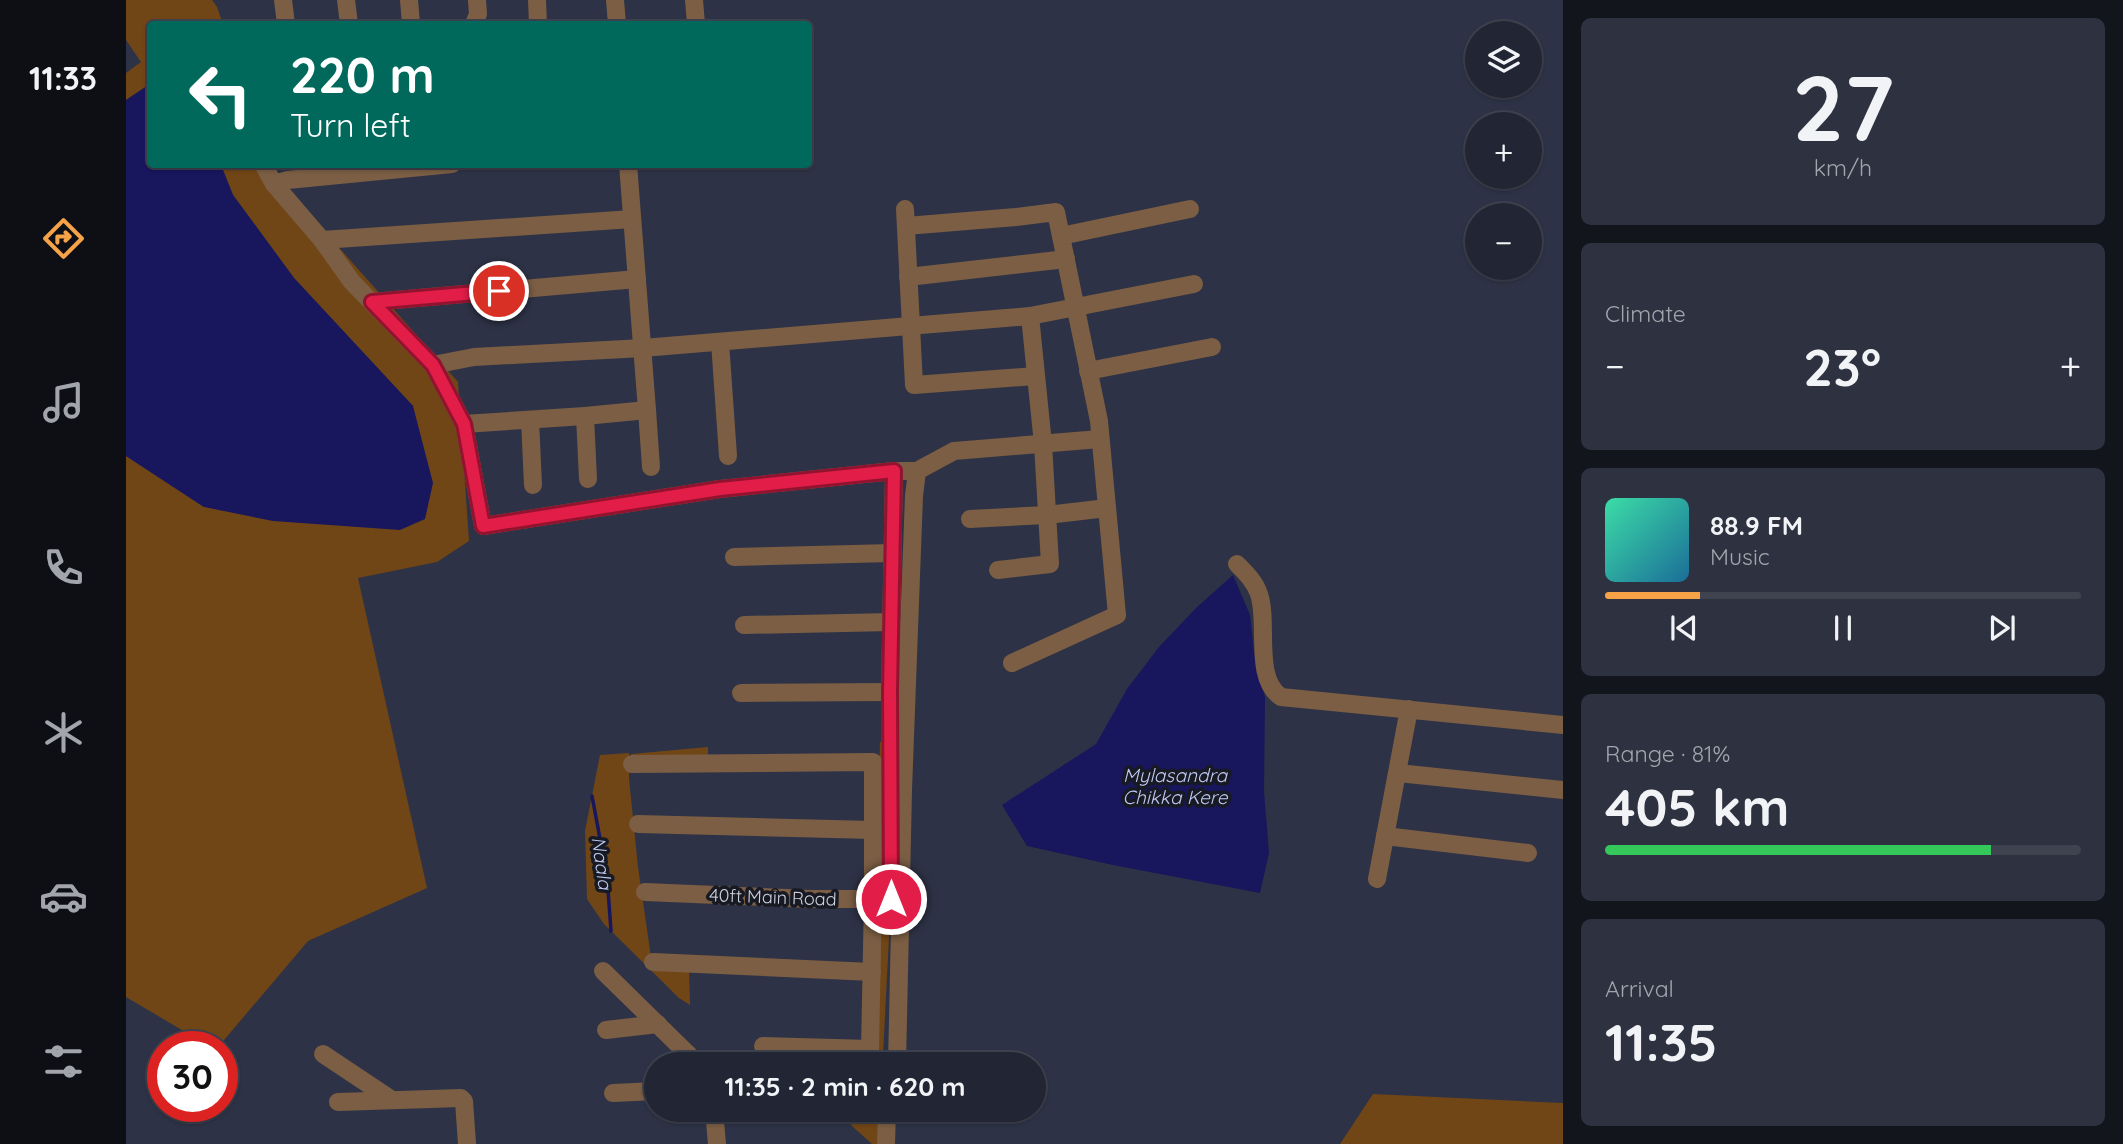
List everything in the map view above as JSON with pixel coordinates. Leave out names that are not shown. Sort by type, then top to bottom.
[{"type":"street","points":[[283,0],[286,21]]},
{"type":"street","points":[[346,0],[349,21]]},
{"type":"street","points":[[409,0],[411,21]]},
{"type":"street","points":[[475,21],[478,14],[477,0]]},
{"type":"street","points":[[537,0],[538,21]]},
{"type":"street","points":[[615,0],[617,21]]},
{"type":"street","points":[[694,0],[696,21]]},
{"type":"street","points":[[265,168],[274,184],[322,240],[352,282],[433,365],[464,424],[483,526],[720,489],[916,471],[954,451],[1100,439]]},
{"type":"street","points":[[274,184],[288,180],[411,168]]},
{"type":"street","points":[[628,168],[651,467]]},
{"type":"street","points":[[1061,236],[1190,209]]},
{"type":"street","points":[[1012,663],[1117,615],[1100,439],[1056,212],[1016,217],[906,218],[914,385],[1035,376]]},
{"type":"street","points":[[322,240],[632,219]]},
{"type":"street","points":[[908,277],[1066,259]]},
{"type":"street","points":[[372,302],[637,279]]},
{"type":"street","points":[[433,365],[474,357],[643,348],[1030,316],[1194,284]]},
{"type":"street","points":[[998,570],[1050,564],[1030,316]]},
{"type":"street","points":[[720,342],[727,456]]},
{"type":"street","points":[[1088,371],[1212,348]]},
{"type":"street","points":[[464,424],[647,410]]},
{"type":"street","points":[[585,416],[589,479]]},
{"type":"street","points":[[530,420],[533,485]]},
{"type":"street","points":[[888,1052],[894,471]]},
{"type":"street","points":[[763,1046],[870,1049],[872,972],[888,899],[907,683],[916,471]]},
{"type":"street","points":[[970,519],[1047,515],[1107,508]]},
{"type":"street","points":[[734,556],[892,554]]},
{"type":"street","points":[[1237,564],[1259,593],[1266,677],[1273,692],[1281,698],[1563,725]]},
{"type":"street","points":[[744,625],[892,622]]},
{"type":"street","points":[[741,693],[890,692]]},
{"type":"street","points":[[1377,879],[1409,709]]},
{"type":"street","points":[[632,764],[873,762],[873,830],[888,899],[896,1052]]},
{"type":"street","points":[[1398,773],[1563,790]]},
{"type":"street","points":[[638,824],[873,830]]},
{"type":"street","points":[[1385,836],[1528,853]]},
{"type":"street","name":"40ft Main Road","points":[[645,892],[888,899]]},
{"type":"street","points":[[653,962],[872,972]]},
{"type":"street","points":[[603,971],[686,1052]]},
{"type":"street","points":[[606,1030],[657,1024]]},
{"type":"street","points":[[323,1054],[391,1100]]},
{"type":"street","points":[[613,1093],[644,1092]]},
{"type":"street","points":[[338,1102],[463,1099],[467,1144]]},
{"type":"street","points":[[715,1122],[717,1144]]},
{"type":"street","points":[[886,1144],[887,1122]]},
{"type":"street","points":[[896,1122],[896,1144]]},
{"type":"shaded area","points":[[126,0],[212,0],[222,21],[147,21],[147,86],[126,100],[126,73],[141,62],[126,40]]},
{"type":"shaded area","points":[[222,168],[271,168],[458,382],[469,541],[437,562],[358,578],[427,888],[308,941],[232,1031],[184,1031],[126,997],[126,456],[204,507],[413,406],[294,278],[233,195]]},
{"type":"shaded area","points":[[888,741],[885,880],[876,880],[880,742]]},
{"type":"shaded area","points":[[708,747],[708,760],[632,764],[631,754]]},
{"type":"shaded area","points":[[629,753],[638,867],[653,971],[689,971],[690,1005],[679,998],[604,924],[587,899],[585,831],[600,755]]},
{"type":"shaded area","points":[[873,899],[891,899],[883,1052],[873,1052]]},
{"type":"shaded area","points":[[754,1045],[825,1049],[825,1052],[771,1052]]},
{"type":"shaded area","points":[[1373,1094],[1563,1103],[1563,1144],[1340,1144]]},
{"type":"shaded area","points":[[849,1122],[882,1122],[881,1144],[872,1144]]},
{"type":"water","points":[[147,86],[147,168],[222,168],[233,195],[294,278],[413,406],[433,483],[425,519],[400,530],[273,521],[204,507],[126,456],[126,100]]},
{"type":"water","name":"Mylasandra Chikka Kere","points":[[1233,575],[1250,615],[1255,661],[1265,697],[1264,792],[1269,853],[1260,893],[1027,846],[1002,805],[1096,744],[1127,689],[1159,647],[1196,608]]},
{"type":"waterway","name":"Naala","points":[[592,796],[607,876],[611,931]]},
{"type":"route","points":[[499,291],[372,302],[433,365],[464,424],[483,526],[720,489],[894,471],[890,692],[891,899]]}]
